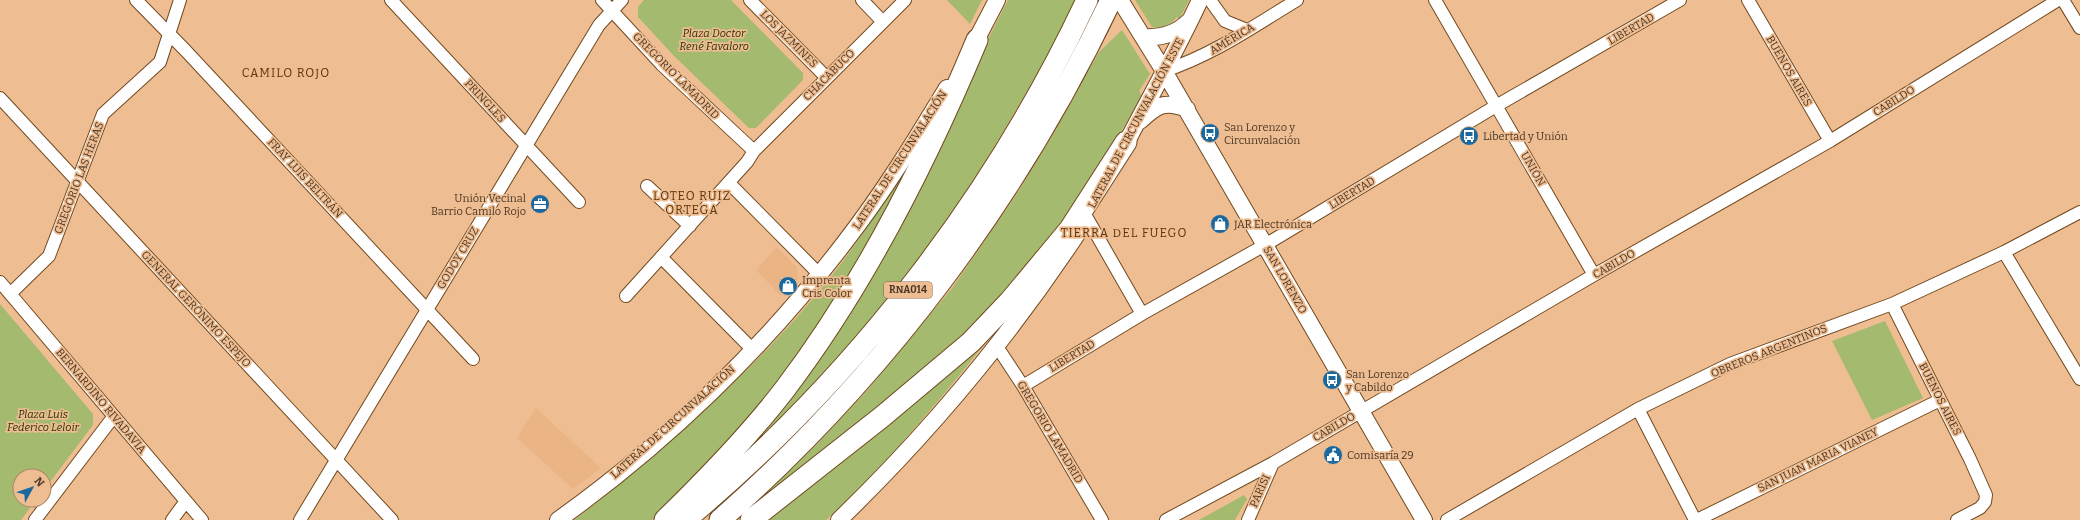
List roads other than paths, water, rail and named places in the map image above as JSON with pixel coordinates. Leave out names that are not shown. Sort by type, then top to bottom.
[{"type":"highway","name":"RNA014","points":[[685,520],[758,456],[806,408],[851,359],[910,288],[961,218],[999,160],[1040,91],[1087,0]]},
{"type":"highway","name":"RNA014","points":[[720,520],[781,464],[822,423],[879,359],[968,247],[1046,125],[1092,40],[1111,0]]},
{"type":"highway","points":[[665,520],[724,460],[758,422],[788,385],[834,318],[878,245],[944,118],[977,40]]},
{"type":"highway","points":[[751,520],[883,416],[971,342],[1014,297],[1070,229],[1126,142]]},
{"type":"street","name":"FRAY LUIS BELTRÁN","points":[[136,0],[473,359]]},
{"type":"street","name":"GREGORIO LAS HERAS","points":[[10,294],[49,256],[103,114],[160,62],[180,0]]},
{"type":"street","name":"PRINGLES","points":[[391,0],[579,202]]},
{"type":"street","name":"GREGORIO LAMADRID","points":[[602,0],[662,65],[754,151]]},
{"type":"street","name":"GODOY CRUZ","points":[[300,520],[600,24],[622,0]]},
{"type":"street","name":"LOS JAZMINES","points":[[750,0],[827,78]]},
{"type":"street","points":[[862,0],[883,22]]},
{"type":"street","name":"CHACABUCO","points":[[626,296],[747,162],[754,151],[905,0]]},
{"type":"street","name":"LATERAL DE CIRCUNVALACIÓN","points":[[558,520],[606,483],[672,427],[752,349],[819,274],[859,224],[894,174],[977,40],[997,0]]},
{"type":"street","name":"SAN LORENZO","points":[[1120,0],[1187,109],[1424,520]]},
{"type":"street","name":"LATERAL DE CIRCUNVALACIÓN ESTE","points":[[839,520],[943,410],[996,345],[1059,260],[1087,218],[1126,142],[1139,122],[1144,107],[1200,0]]},
{"type":"street","points":[[1210,0],[1225,21],[1247,30]]},
{"type":"street","name":"AMÉRICA","points":[[1164,71],[1194,60],[1297,0]]},
{"type":"street","name":"UNIÓN","points":[[1436,0],[1594,275]]},
{"type":"street","name":"LIBERTAD","points":[[1023,386],[1142,314],[1265,245],[1496,106],[1680,0]]},
{"type":"street","name":"BUENOS AIRES","points":[[1748,0],[1830,141]]},
{"type":"street","name":"CABILDO","points":[[1166,520],[1273,463],[1594,275],[1830,141],[2058,0]]},
{"type":"street","points":[[2063,0],[2080,28]]},
{"type":"street","points":[[1144,37],[1159,37],[1172,33],[1191,19]]},
{"type":"street","name":"GENERAL GERÓNIMO ESPEJO","points":[[0,98],[392,520]]},
{"type":"street","points":[[1139,122],[1162,105],[1174,105],[1187,109]]},
{"type":"street","points":[[729,182],[819,274]]},
{"type":"street","points":[[647,186],[690,226]]},
{"type":"street","name":"OBREROS ARGENTINOS","points":[[1447,520],[1638,409],[1730,364],[1892,304],[2004,252],[2080,212]]},
{"type":"street","points":[[1087,218],[1142,314]]},
{"type":"street","points":[[2004,252],[2080,379]]},
{"type":"street","points":[[661,257],[752,349]]},
{"type":"street","name":"BERNARDINO RIVADAVIA","points":[[0,282],[202,520]]},
{"type":"street","name":"BUENOS AIRES","points":[[1892,304],[1986,495],[1985,502],[1980,508],[1957,520]]},
{"type":"street","name":"GREGORIO LAMADRID","points":[[996,345],[1023,386],[1102,520]]},
{"type":"street","name":"SAN JUAN MARIA VIANEY","points":[[1696,520],[1940,400]]},
{"type":"street","points":[[1638,409],[1696,520]]},
{"type":"street","points":[[35,520],[114,416]]},
{"type":"street","name":"PARISI","points":[[1248,520],[1273,463]]},
{"type":"street","points":[[172,520],[186,501]]},
{"type":"place","name":"San Lorenzo y Circunvalación","points":[[1210,133]]},
{"type":"place","name":"Libertad y Unión","points":[[1469,136]]},
{"type":"place","name":"Unión Vecinal Barrio Camilo Rojo","points":[[540,204]]},
{"type":"place","name":"JAR Electrónica","points":[[1220,224]]},
{"type":"place","name":"Imprenta Cris Color","points":[[788,286]]},
{"type":"place","name":"San Lorenzo y Cabildo","points":[[1332,380]]},
{"type":"place","name":"Comisaría 29","points":[[1333,455]]},
{"type":"district","name":"CAMILO ROJO","points":[[286,73]]},
{"type":"district","name":"LOTEO RUIZ ORTEGA","points":[[692,203]]},
{"type":"district","name":"TIERRA DEL FUEGO","points":[[1124,233]]},
{"type":"park label","name":"Plaza Doctor René Favaloro","points":[[714,39]]},
{"type":"park label","name":"Plaza Luis Federico Leloir","points":[[43,420]]}]
